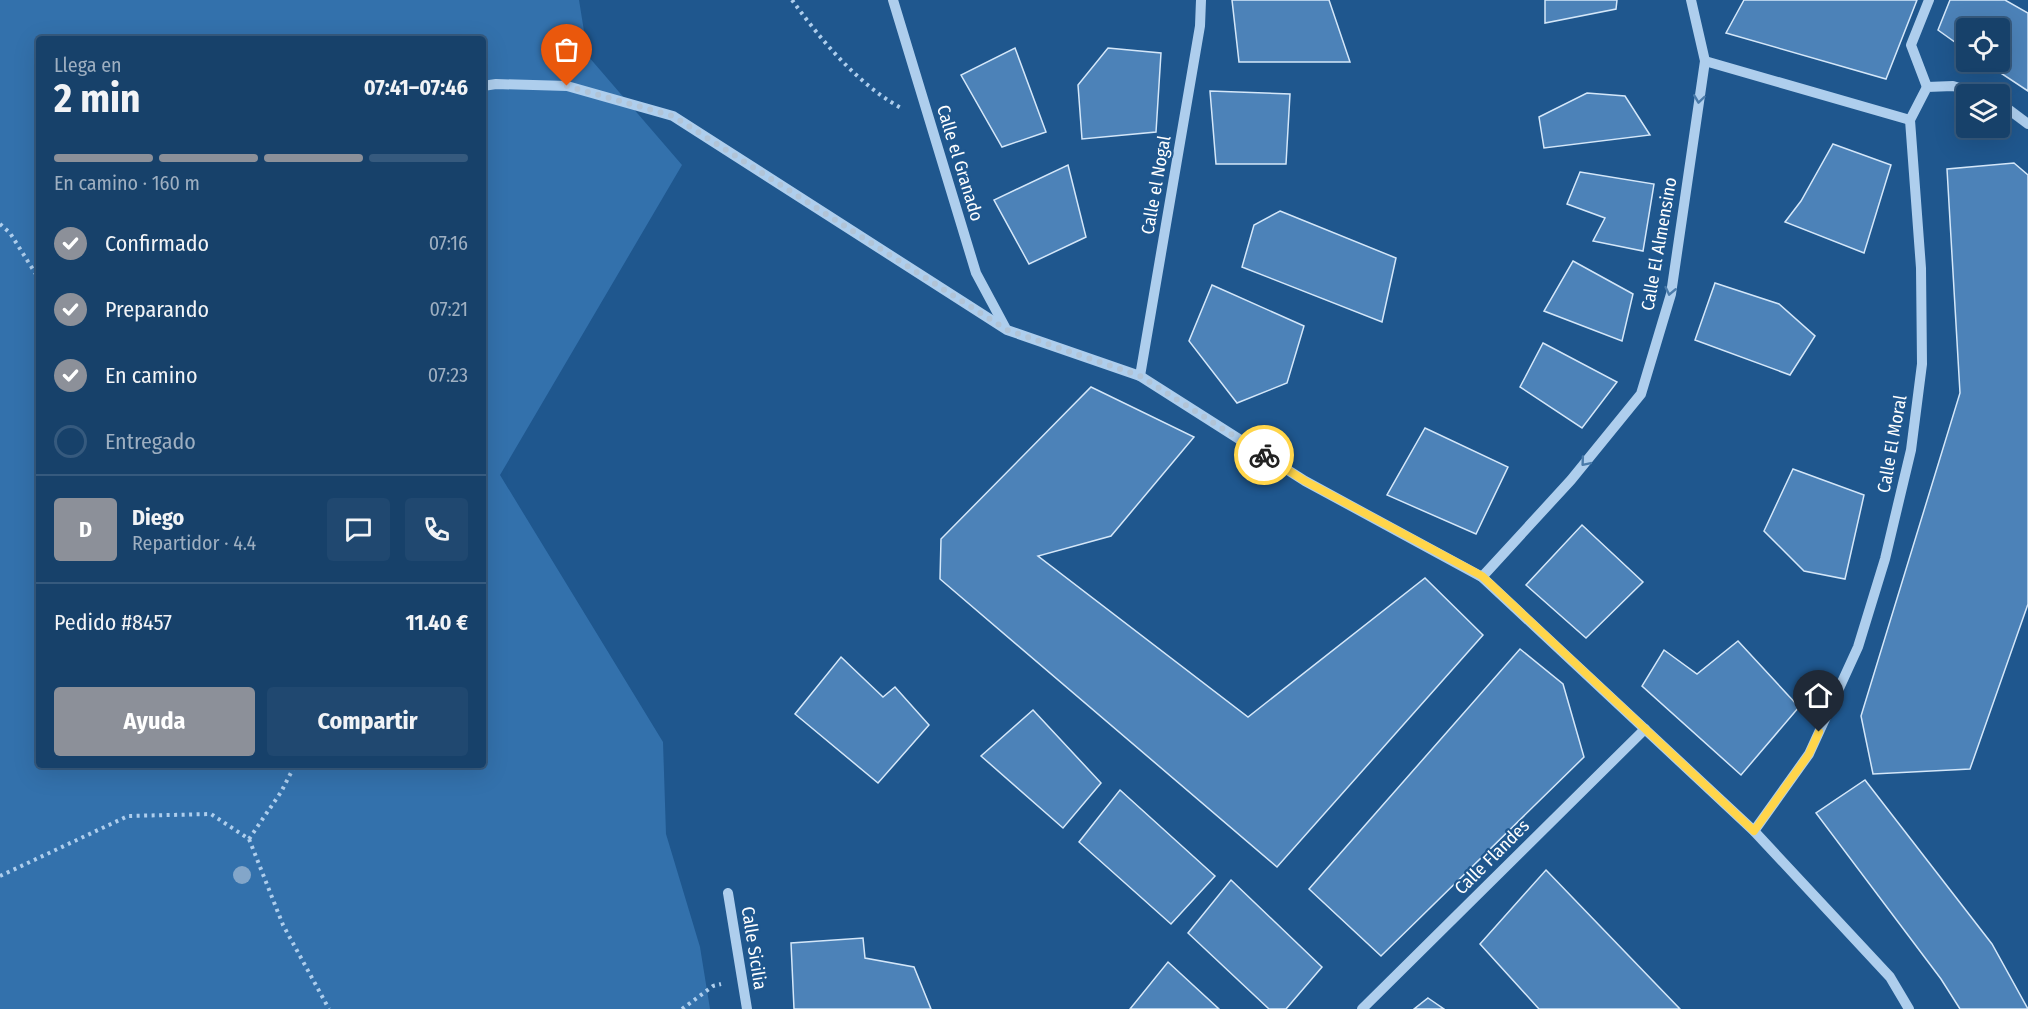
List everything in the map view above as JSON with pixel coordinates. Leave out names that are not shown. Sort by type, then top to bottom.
[{"type":"street","name":"Calle el Granado","points":[[894,0],[976,273],[1007,330]]},
{"type":"street","name":"Calle el Nogal","points":[[1140,376],[1200,26],[1201,0]]},
{"type":"street","name":"Calle El Almensino","points":[[1482,576],[1571,480],[1641,394],[1671,294],[1705,61],[1691,0]]},
{"type":"street","points":[[1928,87],[1911,45],[1929,0]]},
{"type":"street","points":[[1705,61],[1910,120],[1928,87]]},
{"type":"street","points":[[486,86],[567,86],[673,116],[1007,330],[1140,376],[1305,481],[1482,576],[1754,831],[1890,977],[1909,1009]]},
{"type":"street","points":[[1928,87],[1956,87]]},
{"type":"street","points":[[2010,110],[2028,124]]},
{"type":"street","name":"Calle El Moral","points":[[1754,831],[1809,754],[1858,647],[1885,559],[1911,450],[1922,353],[1921,268],[1910,120]]},
{"type":"street","name":"Calle Flandes","points":[[1362,1009],[1645,729]]},
{"type":"street","name":"Calle Sicilia","points":[[728,893],[747,1009]]},
{"type":"path","points":[[792,0],[816,34],[868,85],[905,110],[927,111]]},
{"type":"path","points":[[0,224],[10,233],[36,274]]},
{"type":"path","points":[[249,838],[285,785],[294,768]]},
{"type":"path","points":[[0,876],[128,816],[211,814],[249,838],[283,925],[329,1009]]},
{"type":"path","points":[[682,1009],[713,986],[742,979]]},
{"type":"shaded area","points":[[0,0],[579,0],[588,56],[682,165],[500,475],[663,742],[666,834],[700,947],[710,1009],[0,1009]]},
{"type":"building","points":[[1232,0],[1329,0],[1350,62],[1239,62]]},
{"type":"building","points":[[1545,0],[1617,0],[1616,9],[1545,23]]},
{"type":"building","points":[[1744,0],[1917,0],[1886,79],[1726,33]]},
{"type":"building","points":[[1950,0],[2005,0],[2028,13],[2028,91],[1999,72],[2010,72],[2010,18],[1956,18],[1956,43],[1938,30]]},
{"type":"building","points":[[1015,48],[1046,132],[1002,147],[961,75]]},
{"type":"building","points":[[1108,48],[1161,53],[1156,132],[1082,139],[1078,85]]},
{"type":"building","points":[[1210,91],[1290,94],[1286,164],[1216,164]]},
{"type":"building","points":[[1587,93],[1625,96],[1650,135],[1544,148],[1539,117]]},
{"type":"building","points":[[1833,144],[1891,165],[1864,253],[1785,222],[1801,201]]},
{"type":"building","points":[[2014,163],[2028,175],[2028,604],[1970,769],[1873,774],[1861,716],[1960,393],[1947,169]]},
{"type":"building","points":[[1068,165],[1086,237],[1029,264],[994,200]]},
{"type":"building","points":[[1580,172],[1654,184],[1643,251],[1593,241],[1605,218],[1567,204]]},
{"type":"building","points":[[1280,211],[1396,258],[1382,322],[1242,267],[1254,225]]},
{"type":"building","points":[[1573,261],[1633,294],[1622,341],[1544,311]]},
{"type":"building","points":[[1715,283],[1779,304],[1815,336],[1790,375],[1695,340]]},
{"type":"building","points":[[1212,285],[1304,326],[1287,383],[1237,403],[1189,341]]},
{"type":"building","points":[[1543,343],[1617,382],[1582,428],[1520,387]]},
{"type":"building","points":[[1091,387],[1194,437],[1111,536],[1038,556],[1248,717],[1425,578],[1483,635],[1277,867],[940,579],[941,539]]},
{"type":"building","points":[[1425,428],[1508,467],[1476,534],[1387,495]]},
{"type":"building","points":[[1793,469],[1864,495],[1845,579],[1804,571],[1764,531]]},
{"type":"building","points":[[1582,525],[1643,582],[1586,638],[1526,585]]},
{"type":"building","points":[[1738,641],[1799,707],[1741,775],[1642,686],[1664,650],[1697,674]]},
{"type":"building","points":[[1520,649],[1563,684],[1584,757],[1381,956],[1309,889]]},
{"type":"building","points":[[841,657],[883,697],[895,687],[929,725],[878,783],[795,714]]},
{"type":"building","points":[[1033,710],[1101,783],[1063,828],[981,756]]},
{"type":"building","points":[[1865,780],[1992,944],[2028,1009],[1960,1009],[1941,979],[1816,813]]},
{"type":"building","points":[[1120,790],[1215,876],[1171,924],[1079,842]]},
{"type":"building","points":[[1546,870],[1680,1009],[1539,1009],[1480,944]]},
{"type":"building","points":[[1231,880],[1322,967],[1286,1009],[1269,1009],[1188,933]]},
{"type":"building","points":[[863,938],[865,958],[914,967],[931,1009],[794,1009],[791,943]]},
{"type":"building","points":[[1168,962],[1219,1009],[1130,1009]]},
{"type":"building","points":[[1428,998],[1444,1009],[1414,1009]]},
{"type":"way so far","points":[[567,86],[673,116],[1007,330],[1140,376],[1264,455]]},
{"type":"route","points":[[1264,455],[1305,481],[1482,576],[1754,831],[1809,754],[1819,732]]}]
